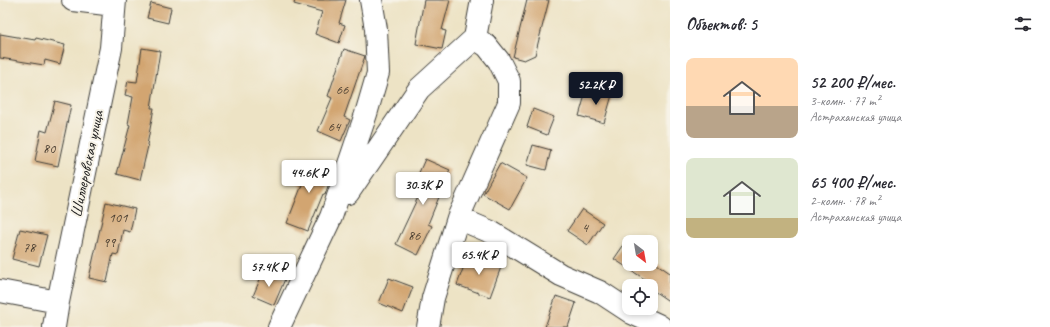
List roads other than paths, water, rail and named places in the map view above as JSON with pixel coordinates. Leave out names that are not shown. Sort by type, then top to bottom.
[{"type":"street","points":[[73,0],[114,3]]},
{"type":"street","points":[[279,327],[331,217],[364,121],[378,73],[376,29],[371,0]]},
{"type":"street","points":[[331,217],[420,89],[475,38],[482,0]]},
{"type":"street","name":"Шиллеровская улица","points":[[54,327],[111,48],[114,3]]},
{"type":"street","points":[[428,327],[433,298],[458,218],[509,103],[509,81],[499,61],[488,46],[475,38]]},
{"type":"street","points":[[458,218],[491,232],[561,275],[600,292],[632,313],[661,327]]},
{"type":"street","points":[[0,291],[58,302]]}]
